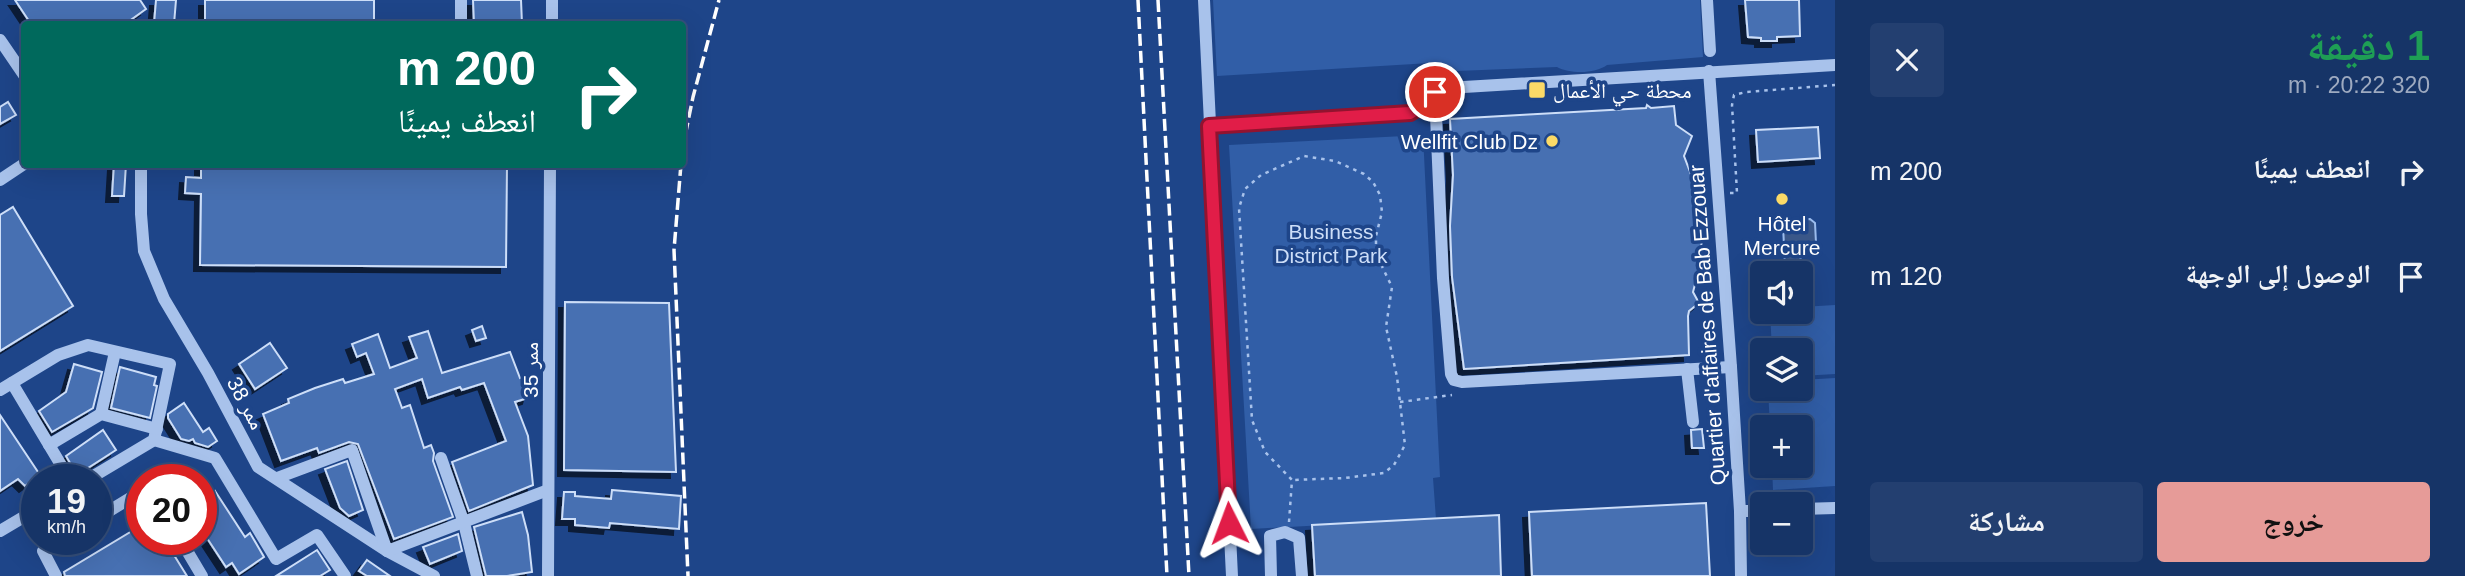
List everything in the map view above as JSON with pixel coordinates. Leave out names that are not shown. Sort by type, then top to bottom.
[{"type":"street","points":[[461,0],[461,21]]},
{"type":"street","points":[[552,0],[552,21]]},
{"type":"street","points":[[1204,0],[1232,576]]},
{"type":"street","points":[[1707,0],[1710,51]]},
{"type":"street","points":[[3,49],[21,71]]},
{"type":"street","points":[[1209,126],[1410,113],[1435,92],[1464,87],[1835,65]]},
{"type":"street","name":"Quartier d'affaires de Bab Ezzouar","points":[[1709,72],[1731,367],[1741,576]]},
{"type":"street","points":[[1435,92],[1443,278],[1452,377],[1462,382],[1731,367]]},
{"type":"street","points":[[0,180],[21,166]]},
{"type":"street","name":"ممر 38","points":[[141,168],[144,251],[164,299],[208,373],[258,467],[387,551],[434,576]]},
{"type":"street","name":"ممر 35","points":[[548,576],[550,168]]},
{"type":"street","points":[[0,390],[69,350],[88,345],[170,364],[156,435],[112,464]]},
{"type":"street","points":[[49,445],[101,414],[115,352]]},
{"type":"street","points":[[1687,369],[1693,422]]},
{"type":"street","points":[[12,383],[60,464]]},
{"type":"street","points":[[101,414],[215,458],[276,559],[317,535],[345,576]]},
{"type":"street","points":[[276,478],[352,450],[387,551],[548,490]]},
{"type":"street","points":[[441,458],[464,523],[477,576]]},
{"type":"street","points":[[1813,509],[1835,508]]},
{"type":"street","points":[[1740,512],[1750,512]]},
{"type":"street","points":[[0,531],[21,519]]},
{"type":"street","points":[[1271,576],[1270,536],[1288,532],[1299,538],[1302,576]]},
{"type":"street","points":[[45,555],[56,576]]},
{"type":"street","points":[[190,555],[202,576]]},
{"type":"path","points":[[1719,194],[1737,192],[1732,105],[1734,95],[1835,85]]},
{"type":"path","points":[[1304,156],[1335,161],[1364,174],[1373,182],[1380,195],[1382,212],[1376,254],[1392,287],[1386,327],[1405,445],[1394,465],[1384,473],[1324,480],[1292,480],[1265,452],[1252,420],[1239,208],[1245,189],[1261,174],[1304,156]]},
{"type":"path","points":[[1400,402],[1452,395]]},
{"type":"path","points":[[1288,532],[1292,480]]},
{"type":"green space","points":[[1213,0],[1700,0],[1703,57],[1607,65],[1582,72],[1557,67],[1431,72],[1430,63],[1217,76]]},
{"type":"green space","name":"Business District Park","points":[[1423,135],[1440,477],[1433,478],[1436,519],[1251,529],[1229,145]]},
{"type":"green space","points":[[1835,305],[1835,374],[1813,375],[1813,338],[1771,338],[1771,324],[1813,324],[1813,306]]},
{"type":"green space","points":[[1835,378],[1835,486],[1773,490],[1772,478],[1813,478],[1813,415],[1769,415],[1769,401],[1813,401],[1813,379]]},
{"type":"shaded area","points":[[1810,219],[1815,223],[1816,243],[1810,248],[1792,250],[1801,261],[1785,261],[1783,226],[1788,220]]},
{"type":"building","points":[[15,0],[140,0],[146,9],[129,21],[29,21]]},
{"type":"building","points":[[156,0],[176,0],[174,21],[154,21]]},
{"type":"building","points":[[205,0],[374,0],[374,21],[205,21]]},
{"type":"building","points":[[473,0],[521,0],[522,21],[474,21]]},
{"type":"building","points":[[1745,0],[1799,0],[1800,36],[1777,37],[1777,41],[1761,41],[1761,38],[1748,37]]},
{"type":"building","points":[[8,102],[16,115],[0,124],[0,107]]},
{"type":"building","points":[[1647,105],[1651,108],[1674,106],[1676,125],[1692,136],[1684,156],[1692,177],[1703,229],[1699,269],[1693,292],[1699,303],[1689,311],[1688,316],[1689,355],[1464,369],[1452,277],[1450,226],[1453,175],[1450,119],[1646,108]]},
{"type":"building","points":[[1818,127],[1820,158],[1758,162],[1756,130]]},
{"type":"building","points":[[114,168],[126,168],[124,196],[112,196]]},
{"type":"building","points":[[201,168],[507,168],[506,267],[200,265],[201,194],[185,193],[186,177],[201,178]]},
{"type":"building","points":[[13,207],[73,306],[0,351],[0,215]]},
{"type":"building","points":[[565,302],[669,303],[676,472],[564,470]]},
{"type":"building","points":[[482,326],[486,338],[476,341],[472,330]]},
{"type":"building","points":[[428,331],[442,373],[510,352],[520,378],[526,376],[531,388],[528,398],[515,402],[528,436],[533,485],[469,511],[452,462],[506,441],[484,383],[462,390],[460,387],[428,398],[422,379],[395,389],[402,408],[410,405],[424,448],[431,445],[433,461],[453,517],[394,539],[358,444],[349,442],[319,453],[317,448],[281,461],[263,414],[289,403],[288,399],[315,388],[343,379],[345,383],[374,374],[366,353],[357,357],[352,344],[378,334],[390,368],[417,358],[409,337]]},
{"type":"building","points":[[270,343],[287,368],[255,389],[239,364]]},
{"type":"building","points":[[74,364],[102,372],[93,408],[52,432],[39,411],[66,392]]},
{"type":"building","points":[[120,367],[156,377],[154,385],[157,386],[150,418],[111,408]]},
{"type":"building","points":[[184,403],[203,432],[209,428],[217,441],[208,447],[195,443],[193,439],[181,439],[168,414]]},
{"type":"building","points":[[0,415],[33,464],[21,464],[21,482],[18,479],[0,491]]},
{"type":"building","points":[[1702,429],[1704,448],[1692,448],[1691,430]]},
{"type":"building","points":[[103,430],[116,450],[94,464],[71,464],[66,456]]},
{"type":"building","points":[[347,461],[363,510],[349,516],[340,508],[325,469]]},
{"type":"building","points":[[612,490],[681,496],[679,529],[610,523],[609,528],[575,525],[575,519],[562,519],[564,492],[575,492],[575,496],[611,499]]},
{"type":"building","points":[[217,494],[245,537],[250,533],[264,557],[239,574],[232,563],[226,567],[217,553]]},
{"type":"building","points":[[1706,503],[1710,576],[1532,576],[1529,512]]},
{"type":"building","points":[[522,512],[528,535],[532,572],[486,576],[474,527]]},
{"type":"building","points":[[1499,515],[1501,576],[1315,576],[1312,525]]},
{"type":"building","points":[[458,534],[462,551],[430,564],[423,547]]},
{"type":"building","points":[[126,535],[126,555],[174,555],[187,576],[65,576],[64,572],[92,555],[112,555],[112,543]]},
{"type":"building","points":[[317,550],[330,570],[320,576],[276,576]]},
{"type":"building","points":[[367,560],[390,576],[367,576],[359,571]]},
{"type":"railway","points":[[686,131],[719,0]]},
{"type":"railway","points":[[1138,0],[1167,576]]},
{"type":"railway","points":[[1158,0],[1189,576]]},
{"type":"railway","points":[[681,168],[674,250],[688,576]]},
{"type":"place","name":"محطة حي الأعمال","points":[[1537,90]]},
{"type":"place","name":"Wellfit Club Dz","points":[[1552,141]]},
{"type":"place","name":"Hôtel Mercure","points":[[1782,199]]},
{"type":"route","points":[[1229,523],[1209,126],[1410,113],[1435,92]]}]
